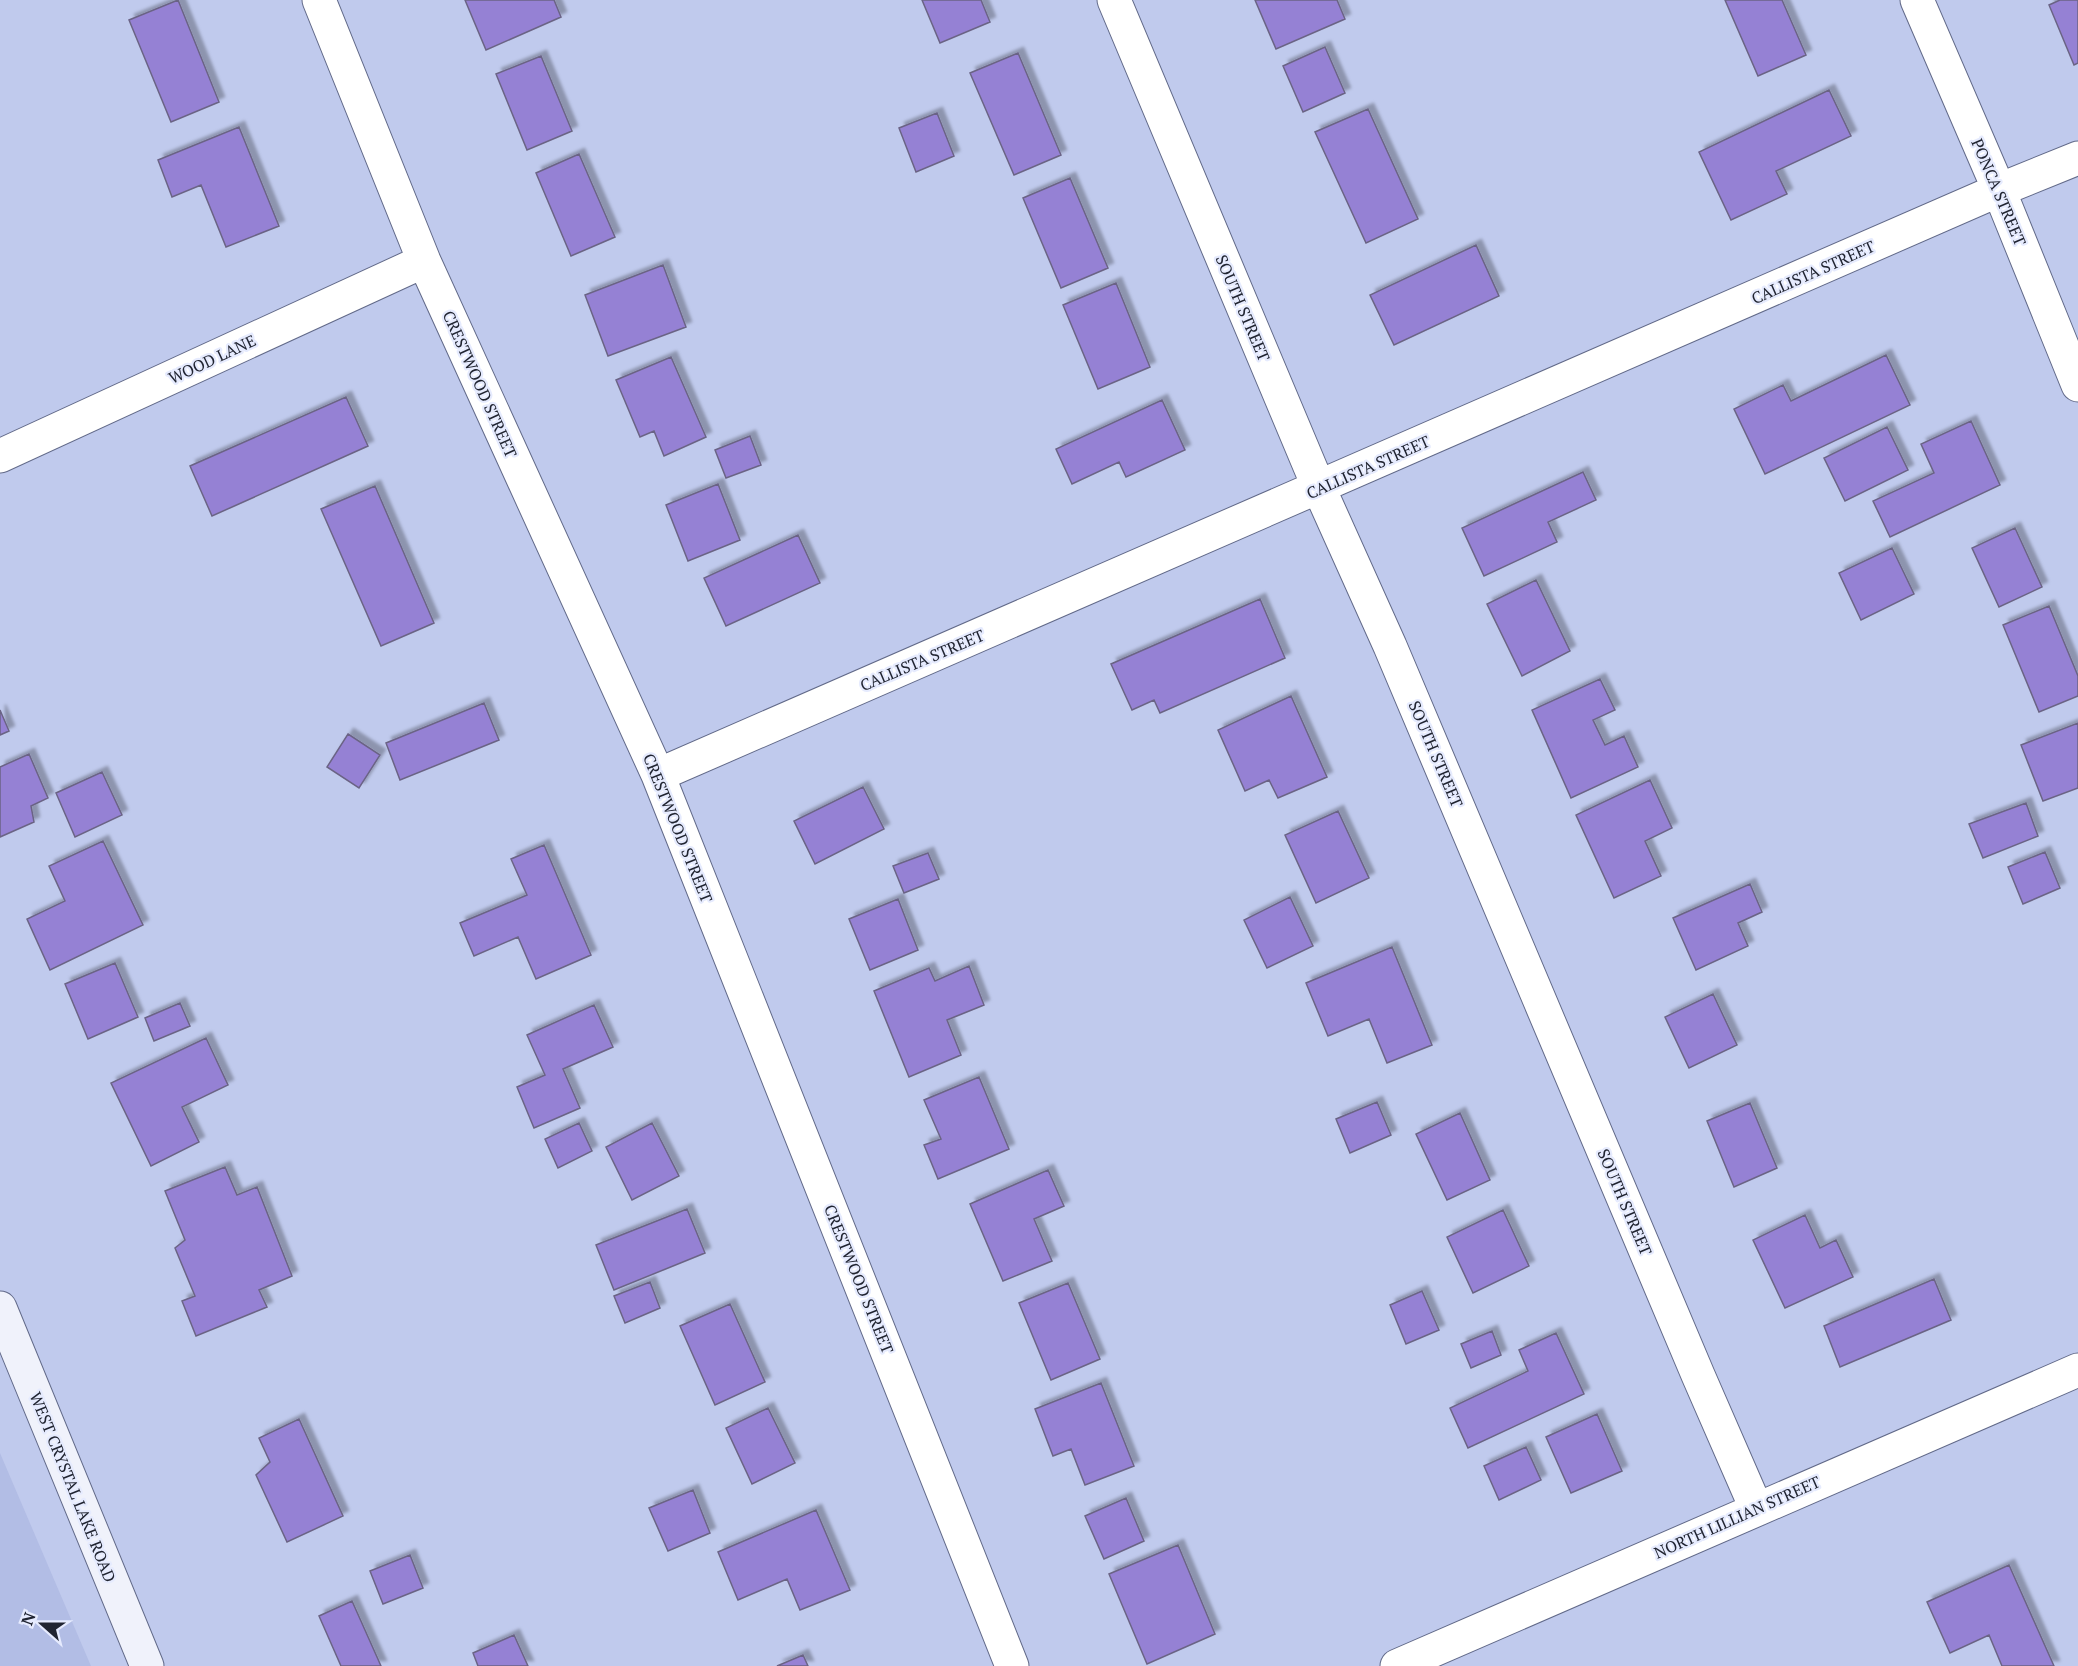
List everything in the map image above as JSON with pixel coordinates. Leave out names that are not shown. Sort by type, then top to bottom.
[{"type":"street","name":"CRESTWOOD STREET","points":[[319,0],[424,261],[658,775],[1012,1666]]},
{"type":"street","name":"SOUTH STREET","points":[[1114,0],[1319,489],[1390,646],[1756,1509]]},
{"type":"street","name":"PONCA STREET","points":[[1917,0],[1999,190],[2078,385]]},
{"type":"street","name":"CALLISTA STREET","points":[[658,775],[1319,489],[1999,190],[2078,158]]},
{"type":"street","name":"WOOD LANE","points":[[0,456],[424,261]]},
{"type":"street","name":"WEST CRYSTAL LAKE ROAD","points":[[0,1308],[147,1666]]},
{"type":"street","name":"NORTH LILLIAN STREET","points":[[1398,1666],[2078,1370]]},
{"type":"shaded area","points":[[0,1453],[91,1666],[0,1666]]},
{"type":"building","points":[[178,0],[219,102],[171,122],[129,20]]},
{"type":"building","points":[[465,0],[554,0],[561,17],[486,50]]},
{"type":"building","points":[[922,0],[981,0],[990,22],[940,43]]},
{"type":"building","points":[[1255,0],[1337,0],[1345,19],[1276,49]]},
{"type":"building","points":[[1725,0],[1782,0],[1806,55],[1758,76]]},
{"type":"building","points":[[2060,0],[2078,0],[2078,63],[2074,65],[2049,5]]},
{"type":"building","points":[[1325,47],[1345,93],[1303,112],[1283,66]]},
{"type":"building","points":[[1018,53],[1061,155],[1014,175],[970,73]]},
{"type":"building","points":[[541,56],[572,131],[527,150],[496,74]]},
{"type":"building","points":[[1829,90],[1851,136],[1776,171],[1787,194],[1731,220],[1699,152]]},
{"type":"building","points":[[1368,109],[1418,219],[1366,243],[1315,132]]},
{"type":"building","points":[[937,113],[954,156],[916,172],[899,128]]},
{"type":"building","points":[[239,127],[279,226],[226,247],[201,185],[172,197],[158,160]]},
{"type":"building","points":[[579,154],[615,237],[571,256],[536,173]]},
{"type":"building","points":[[1070,178],[1108,268],[1061,288],[1023,198]]},
{"type":"building","points":[[1476,245],[1499,296],[1394,345],[1370,295]]},
{"type":"building","points":[[663,265],[686,327],[608,356],[585,295]]},
{"type":"building","points":[[1116,283],[1150,367],[1098,389],[1063,305]]},
{"type":"building","points":[[1886,355],[1910,405],[1765,474],[1734,409],[1783,385],[1791,401]]},
{"type":"building","points":[[671,357],[706,437],[664,456],[654,431],[640,437],[616,380]]},
{"type":"building","points":[[346,397],[368,446],[212,516],[190,466]]},
{"type":"building","points":[[1162,400],[1185,450],[1126,477],[1119,462],[1072,484],[1056,449]]},
{"type":"building","points":[[1971,421],[2000,485],[1890,537],[1873,501],[1934,473],[1921,444]]},
{"type":"building","points":[[1887,427],[1908,470],[1845,501],[1824,458]]},
{"type":"building","points":[[750,436],[761,465],[726,478],[715,450]]},
{"type":"building","points":[[1583,472],[1596,500],[1548,522],[1557,542],[1484,576],[1462,528]]},
{"type":"building","points":[[718,484],[740,540],[688,561],[666,505]]},
{"type":"building","points":[[375,486],[434,623],[381,646],[321,509]]},
{"type":"building","points":[[2015,528],[2042,587],[1999,607],[1972,548]]},
{"type":"building","points":[[798,535],[820,583],[726,626],[704,578]]},
{"type":"building","points":[[1892,548],[1914,594],[1861,620],[1839,573]]},
{"type":"building","points":[[1536,580],[1570,651],[1522,676],[1487,604]]},
{"type":"building","points":[[1260,599],[1285,658],[1160,713],[1154,700],[1132,710],[1111,664]]},
{"type":"building","points":[[2049,606],[2078,676],[2078,696],[2039,712],[2003,625]]},
{"type":"building","points":[[1600,679],[1615,710],[1593,720],[1605,745],[1624,736],[1638,767],[1571,798],[1532,710]]},
{"type":"building","points":[[1291,696],[1327,777],[1278,798],[1269,780],[1245,791],[1218,730]]},
{"type":"building","points":[[484,703],[499,740],[400,780],[386,743]]},
{"type":"building","points":[[0,710],[9,731],[0,735]]},
{"type":"building","points":[[2078,723],[2078,788],[2043,801],[2021,745]]},
{"type":"building","points":[[348,734],[380,755],[359,788],[327,767]]},
{"type":"building","points":[[29,754],[48,798],[31,806],[34,822],[0,837],[0,767]]},
{"type":"building","points":[[102,772],[122,815],[75,837],[56,793]]},
{"type":"building","points":[[1650,780],[1672,828],[1645,841],[1661,876],[1614,898],[1576,815]]},
{"type":"building","points":[[863,787],[884,829],[815,864],[794,821]]},
{"type":"building","points":[[2026,803],[2038,836],[1983,858],[1969,824]]},
{"type":"building","points":[[1338,811],[1369,878],[1316,903],[1285,835]]},
{"type":"building","points":[[103,841],[143,925],[50,970],[27,919],[65,901],[49,866]]},
{"type":"building","points":[[544,845],[591,955],[536,979],[518,937],[474,956],[460,923],[527,895],[511,859]]},
{"type":"building","points":[[2045,852],[2060,888],[2023,904],[2008,867]]},
{"type":"building","points":[[928,853],[939,879],[904,893],[893,866]]},
{"type":"building","points":[[1750,884],[1762,912],[1738,923],[1748,946],[1696,970],[1673,918]]},
{"type":"building","points":[[1290,897],[1313,946],[1267,968],[1244,920]]},
{"type":"building","points":[[898,899],[918,950],[870,970],[849,919]]},
{"type":"building","points":[[1392,947],[1432,1045],[1387,1063],[1369,1019],[1328,1036],[1306,983]]},
{"type":"building","points":[[115,963],[138,1017],[88,1039],[65,984]]},
{"type":"building","points":[[969,966],[984,1005],[947,1020],[961,1055],[909,1077],[874,991],[929,968],[935,981]]},
{"type":"building","points":[[1713,994],[1737,1045],[1689,1068],[1665,1017]]},
{"type":"building","points":[[180,1003],[190,1026],[154,1041],[145,1018]]},
{"type":"building","points":[[594,1005],[613,1047],[563,1069],[580,1108],[534,1128],[517,1087],[545,1075],[527,1035]]},
{"type":"building","points":[[206,1038],[228,1085],[182,1107],[199,1142],[151,1166],[111,1083]]},
{"type":"building","points":[[979,1077],[1009,1149],[938,1179],[924,1145],[941,1139],[924,1100]]},
{"type":"building","points":[[1377,1102],[1391,1135],[1350,1153],[1336,1119]]},
{"type":"building","points":[[1750,1103],[1777,1168],[1734,1187],[1707,1121]]},
{"type":"building","points":[[1460,1113],[1490,1180],[1447,1200],[1416,1134]]},
{"type":"building","points":[[579,1123],[592,1151],[558,1168],[545,1139]]},
{"type":"building","points":[[652,1123],[679,1176],[632,1200],[606,1147]]},
{"type":"building","points":[[225,1167],[237,1195],[257,1187],[292,1276],[259,1290],[267,1307],[196,1336],[182,1301],[195,1296],[175,1248],[185,1240],[165,1191]]},
{"type":"building","points":[[1048,1170],[1064,1206],[1034,1219],[1052,1261],[1003,1281],[970,1204]]},
{"type":"building","points":[[687,1209],[705,1253],[614,1290],[596,1245]]},
{"type":"building","points":[[1503,1210],[1529,1266],[1473,1293],[1447,1237]]},
{"type":"building","points":[[1805,1215],[1820,1248],[1836,1240],[1853,1277],[1785,1308],[1753,1240]]},
{"type":"building","points":[[1934,1279],[1951,1320],[1840,1367],[1824,1326]]},
{"type":"building","points":[[650,1282],[660,1308],[625,1323],[614,1296]]},
{"type":"building","points":[[1068,1283],[1100,1359],[1051,1380],[1019,1303]]},
{"type":"building","points":[[1422,1291],[1439,1330],[1406,1344],[1390,1305]]},
{"type":"building","points":[[730,1304],[765,1382],[715,1405],[680,1326]]},
{"type":"building","points":[[1492,1331],[1501,1355],[1471,1368],[1461,1344]]},
{"type":"building","points":[[1556,1333],[1584,1394],[1468,1448],[1450,1408],[1528,1371],[1519,1350]]},
{"type":"building","points":[[1101,1383],[1134,1466],[1085,1485],[1071,1449],[1053,1456],[1035,1409]]},
{"type":"building","points":[[768,1408],[795,1463],[752,1484],[726,1428]]},
{"type":"building","points":[[1597,1414],[1622,1471],[1571,1493],[1546,1437]]},
{"type":"building","points":[[299,1419],[343,1516],[287,1542],[256,1475],[270,1462],[259,1438]]},
{"type":"building","points":[[1526,1447],[1541,1480],[1499,1500],[1484,1466]]},
{"type":"building","points":[[693,1490],[710,1533],[668,1551],[649,1508]]},
{"type":"building","points":[[1126,1498],[1144,1541],[1104,1559],[1085,1516]]},
{"type":"building","points":[[816,1510],[850,1590],[800,1610],[787,1579],[738,1600],[718,1552]]},
{"type":"building","points":[[1178,1545],[1215,1634],[1147,1664],[1109,1574]]},
{"type":"building","points":[[410,1555],[423,1588],[383,1604],[370,1571]]},
{"type":"building","points":[[2009,1565],[2054,1666],[2002,1666],[1989,1635],[1950,1653],[1927,1602]]},
{"type":"building","points":[[352,1601],[381,1666],[341,1666],[319,1616]]},
{"type":"building","points":[[514,1635],[528,1666],[478,1666],[473,1653]]},
{"type":"building","points":[[803,1655],[808,1666],[777,1666]]}]
